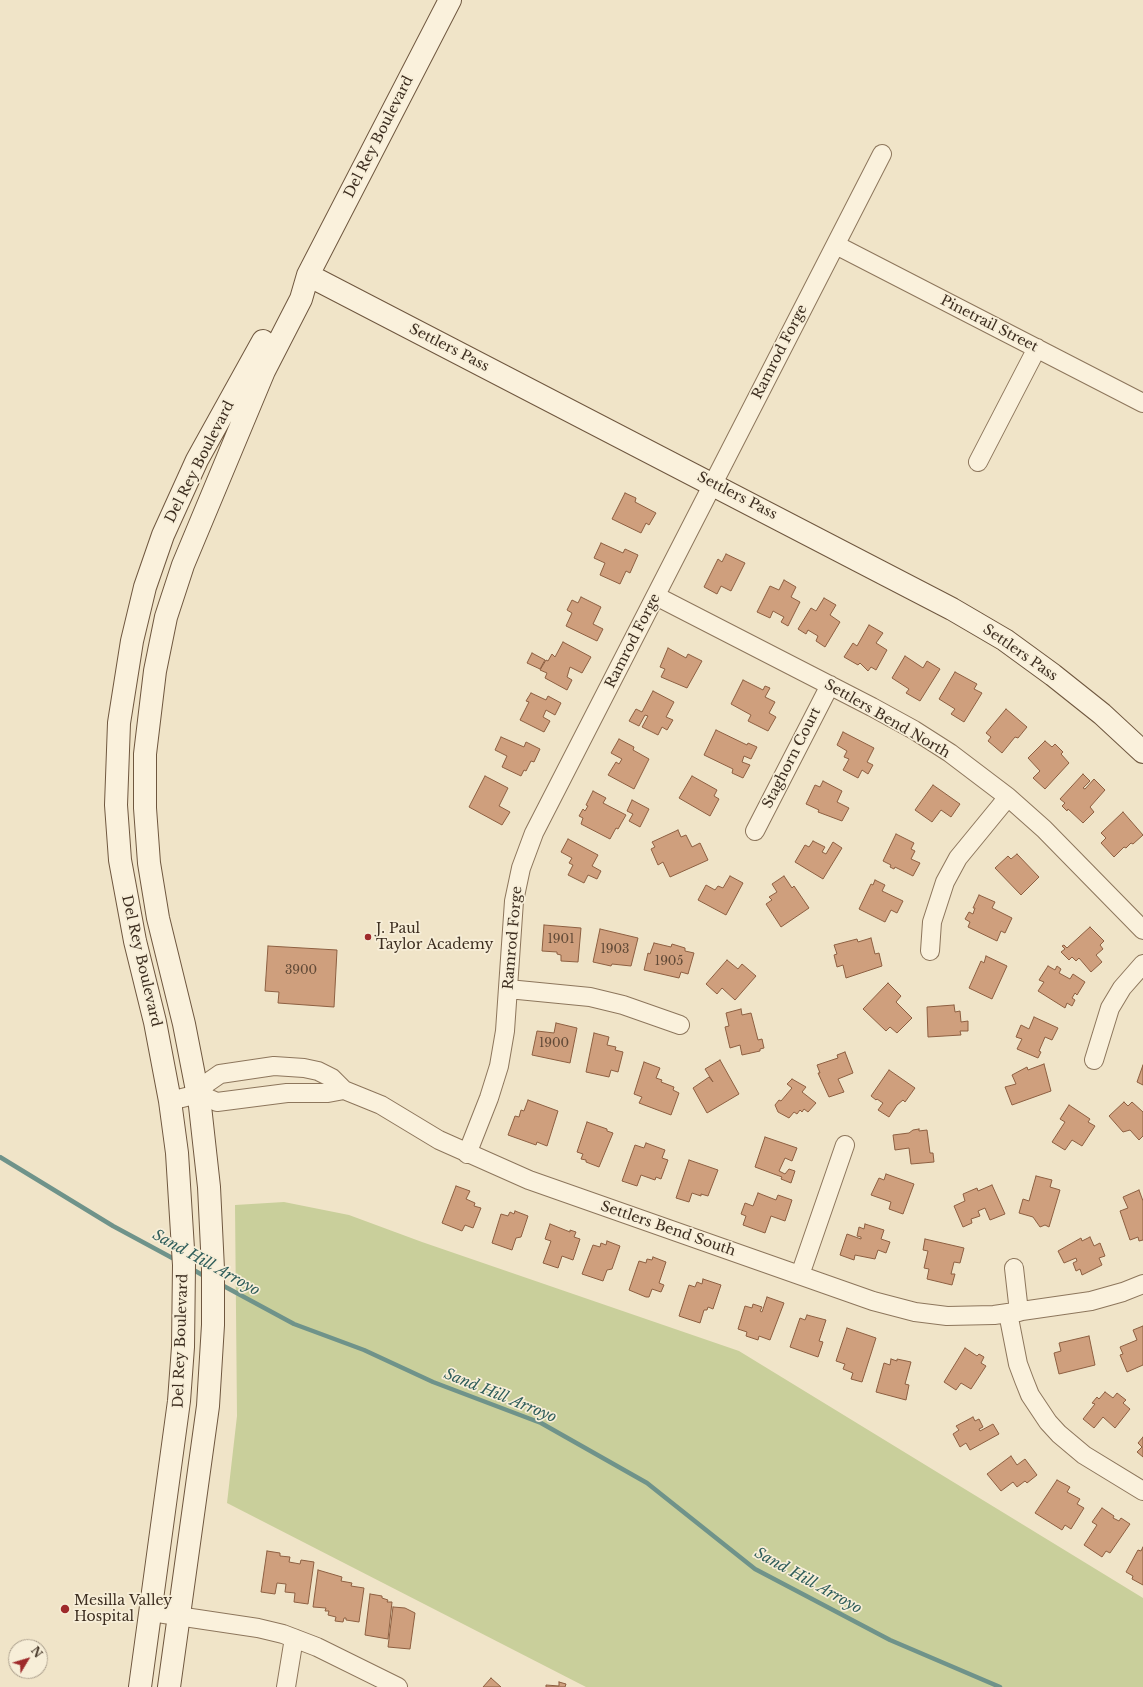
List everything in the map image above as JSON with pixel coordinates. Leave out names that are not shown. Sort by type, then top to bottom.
[{"type":"main road","name":"Del Rey Boulevard","points":[[169,1687],[208,1406],[212,1325],[210,1215],[206,1161],[198,1094],[184,1024],[158,918],[149,863],[145,781],[150,698],[165,624],[183,565],[264,371],[302,299],[308,275],[450,0]]},
{"type":"main road","name":"Del Rey Boulevard","points":[[140,1687],[176,1429],[183,1347],[183,1237],[177,1153],[170,1101],[155,1022],[135,941],[120,860],[116,805],[116,770],[119,723],[126,668],[146,587],[163,535],[176,503],[197,460],[285,301],[308,275]]},
{"type":"main road","name":"Settlers Pass","points":[[308,275],[922,592],[980,624],[1029,657],[1078,694],[1143,752]]},
{"type":"street","name":"Ramrod Forge","points":[[467,1154],[489,1098],[499,1066],[505,1032],[514,901],[527,850],[540,818],[656,596],[882,154]]},
{"type":"street","name":"Pinetrail Street","points":[[836,245],[1143,403]]},
{"type":"street","points":[[978,462],[1037,348]]},
{"type":"street","name":"Settlers Bend North","points":[[656,596],[830,686],[932,741],[1008,797],[1050,835],[1143,930]]},
{"type":"street","name":"Staghorn Court","points":[[755,831],[830,686]]},
{"type":"street","points":[[930,951],[932,922],[945,882],[958,858],[1008,797]]},
{"type":"street","points":[[1094,1060],[1110,1008],[1122,988],[1143,964]]},
{"type":"street","points":[[508,989],[590,997],[623,1005],[680,1025]]},
{"type":"street","name":"Settlers Bend South","points":[[198,1094],[207,1082],[220,1074],[274,1066],[304,1068],[318,1071],[332,1078],[344,1090],[381,1105],[439,1140],[467,1154],[529,1180],[873,1301],[915,1312],[964,1317],[1013,1313]]},
{"type":"street","points":[[170,1101],[198,1094],[218,1102],[287,1093],[328,1093],[344,1090]]},
{"type":"street","points":[[800,1275],[845,1144]]},
{"type":"street","points":[[1014,1268],[1013,1313],[1018,1364],[1030,1395],[1045,1418],[1059,1434],[1084,1455],[1143,1492]]},
{"type":"street","points":[[1013,1313],[1091,1301],[1123,1292],[1143,1284]]},
{"type":"street","points":[[151,1612],[258,1628],[294,1638],[317,1647],[398,1687]]},
{"type":"street","points":[[286,1687],[294,1638]]},
{"type":"green space","points":[[284,1202],[349,1215],[422,1242],[739,1351],[1143,1598],[1143,1687],[586,1687],[227,1503],[237,1416],[235,1205]]},
{"type":"building","points":[[625,493],[636,498],[635,502],[656,513],[649,525],[646,523],[641,533],[612,519]]},
{"type":"building","points":[[601,543],[623,553],[625,549],[638,555],[630,573],[626,571],[620,584],[600,575],[605,563],[594,558]]},
{"type":"building","points":[[726,554],[745,563],[731,591],[721,586],[717,594],[704,587],[718,559],[722,562]]},
{"type":"building","points":[[784,580],[796,587],[791,597],[800,602],[788,626],[781,622],[784,617],[773,611],[770,618],[757,612],[770,586],[779,590]]},
{"type":"building","points":[[581,597],[601,607],[593,624],[603,629],[597,641],[566,626],[572,613],[567,610],[572,600],[578,603]]},
{"type":"building","points":[[824,598],[836,605],[830,615],[840,622],[825,647],[816,641],[818,636],[808,630],[806,634],[798,629],[811,608],[816,611]]},
{"type":"building","points":[[869,625],[883,633],[876,643],[887,650],[876,670],[871,667],[868,671],[860,663],[858,665],[844,657],[853,643],[857,646]]},
{"type":"building","points":[[563,642],[591,657],[582,673],[570,667],[567,677],[572,680],[567,690],[545,678],[547,673],[540,670],[552,654],[555,657]]},
{"type":"building","points":[[668,648],[686,658],[688,654],[702,661],[687,688],[661,677],[665,669],[660,667]]},
{"type":"building","points":[[532,653],[545,660],[540,669],[527,663]]},
{"type":"building","points":[[905,656],[923,668],[927,661],[940,669],[920,701],[906,693],[909,689],[892,678]]},
{"type":"building","points":[[955,672],[977,684],[974,689],[982,693],[964,722],[951,714],[955,709],[939,699]]},
{"type":"building","points":[[743,680],[763,690],[765,686],[770,688],[765,697],[775,702],[769,713],[776,717],[768,731],[748,721],[751,715],[731,704]]},
{"type":"building","points":[[653,691],[674,702],[666,717],[673,720],[667,730],[662,727],[658,735],[642,727],[648,716],[645,715],[639,726],[629,721],[636,709],[642,712]]},
{"type":"building","points":[[531,693],[546,700],[548,696],[561,703],[555,715],[546,710],[543,717],[550,721],[544,732],[520,720],[529,702],[526,701]]},
{"type":"building","points":[[1006,709],[1027,727],[1018,738],[1015,737],[1002,753],[988,741],[991,737],[986,733]]},
{"type":"building","points":[[716,730],[747,745],[748,743],[757,747],[751,759],[744,756],[742,762],[750,765],[743,778],[732,773],[733,769],[704,755]]},
{"type":"building","points":[[843,732],[874,748],[867,762],[873,765],[868,774],[862,770],[858,778],[843,770],[849,759],[844,757],[847,751],[837,745]]},
{"type":"building","points":[[501,737],[524,747],[526,742],[540,749],[534,762],[531,761],[526,771],[524,770],[521,776],[502,767],[507,756],[495,750]]},
{"type":"building","points":[[619,739],[634,747],[633,750],[649,759],[634,789],[608,775],[616,762],[619,764],[622,759],[611,753]]},
{"type":"building","points":[[1045,741],[1052,747],[1055,744],[1063,752],[1061,754],[1069,763],[1045,789],[1033,778],[1040,771],[1028,758]]},
{"type":"building","points":[[1083,774],[1090,781],[1083,788],[1085,789],[1094,779],[1105,790],[1090,807],[1094,812],[1083,823],[1068,809],[1067,811],[1062,806],[1065,803],[1060,799]]},
{"type":"building","points":[[485,776],[508,788],[499,806],[510,812],[502,825],[469,807]]},
{"type":"building","points":[[692,776],[717,790],[714,796],[719,799],[710,816],[679,798]]},
{"type":"building","points":[[823,781],[842,791],[837,802],[849,808],[842,821],[818,812],[819,810],[806,804],[815,785],[820,787]]},
{"type":"building","points":[[933,785],[960,804],[951,817],[941,810],[932,822],[915,810]]},
{"type":"building","points":[[593,791],[606,798],[603,803],[626,815],[610,839],[581,824],[583,818],[579,816],[583,809],[585,811],[588,806],[586,805]]},
{"type":"building","points":[[632,800],[649,809],[640,827],[629,821],[633,814],[627,811]]},
{"type":"building","points":[[1123,812],[1143,835],[1133,844],[1131,843],[1126,848],[1124,847],[1114,857],[1101,843],[1106,838],[1101,833]]},
{"type":"building","points":[[678,830],[681,837],[686,835],[692,847],[700,843],[708,860],[670,877],[663,862],[658,865],[651,849],[655,847],[652,842]]},
{"type":"building","points":[[896,834],[914,843],[911,849],[915,851],[911,859],[920,863],[913,876],[895,867],[894,869],[890,867],[891,865],[883,861]]},
{"type":"building","points":[[568,839],[598,855],[592,866],[601,871],[597,879],[588,875],[584,883],[568,875],[573,865],[569,863],[572,858],[561,852]]},
{"type":"building","points":[[813,841],[825,847],[822,852],[826,854],[833,842],[842,848],[823,879],[795,862],[805,845],[809,847]]},
{"type":"building","points":[[1017,854],[1039,877],[1021,895],[995,868],[1008,856],[1011,859]]},
{"type":"building","points":[[730,876],[743,883],[726,915],[698,900],[706,885],[715,890],[718,886],[723,888]]},
{"type":"building","points":[[784,876],[792,888],[794,886],[809,908],[781,927],[766,904],[772,900],[769,897],[777,892],[772,884]]},
{"type":"building","points":[[875,880],[885,885],[882,891],[903,901],[897,913],[891,910],[885,922],[859,909],[871,884],[873,885]]},
{"type":"building","points":[[979,895],[995,902],[992,908],[1012,918],[1005,933],[1001,931],[997,941],[968,927],[970,922],[965,919],[969,912],[973,914],[975,908],[973,908]]},
{"type":"building","points":[[544,925],[581,928],[578,962],[561,961],[561,955],[557,954],[557,952],[542,951]]},
{"type":"building","points":[[1090,927],[1104,941],[1100,945],[1103,949],[1096,955],[1102,962],[1091,972],[1079,958],[1076,961],[1072,957],[1069,960],[1061,952],[1065,949],[1062,946],[1064,945],[1067,948]]},
{"type":"building","points":[[600,929],[638,938],[631,966],[612,964],[611,966],[593,962]]},
{"type":"building","points":[[871,938],[875,954],[879,953],[882,966],[846,978],[843,965],[837,967],[834,955],[837,954],[834,945],[857,939],[858,942]]},
{"type":"building","points":[[654,943],[671,947],[672,944],[685,948],[685,951],[694,953],[688,974],[681,972],[679,978],[644,970],[648,953],[650,954]]},
{"type":"building","points":[[268,946],[337,950],[334,1007],[278,1003],[279,992],[265,991]]},
{"type":"building","points":[[986,956],[1007,966],[992,999],[969,988],[981,961],[984,963]]},
{"type":"building","points":[[727,960],[738,969],[742,964],[756,976],[735,1000],[722,988],[717,994],[706,984]]},
{"type":"building","points":[[1048,966],[1055,970],[1057,966],[1061,969],[1059,973],[1070,979],[1073,974],[1085,982],[1077,995],[1075,993],[1072,998],[1075,1000],[1072,1006],[1067,1003],[1065,1008],[1038,991],[1044,982],[1039,980]]},
{"type":"building","points":[[888,983],[901,996],[896,1002],[912,1018],[897,1033],[890,1027],[886,1031],[863,1009]]},
{"type":"building","points":[[954,1005],[955,1012],[960,1011],[961,1022],[968,1021],[968,1031],[960,1031],[961,1035],[928,1037],[927,1007]]},
{"type":"building","points":[[741,1009],[742,1015],[751,1013],[758,1040],[762,1039],[764,1048],[760,1049],[760,1051],[742,1055],[740,1045],[730,1048],[725,1027],[729,1026],[726,1013]]},
{"type":"building","points":[[1034,1017],[1058,1028],[1052,1040],[1045,1037],[1039,1051],[1041,1052],[1038,1058],[1017,1049],[1022,1039],[1016,1037],[1021,1025],[1029,1029]]},
{"type":"building","points":[[556,1023],[577,1028],[570,1063],[532,1055],[537,1031],[554,1033]]},
{"type":"building","points":[[594,1033],[609,1037],[607,1045],[616,1047],[615,1050],[623,1052],[618,1072],[611,1070],[609,1077],[586,1072]]},
{"type":"building","points":[[845,1052],[853,1073],[838,1079],[844,1092],[829,1097],[818,1073],[820,1073],[817,1065],[838,1058],[837,1055]]},
{"type":"building","points":[[720,1060],[739,1094],[707,1113],[693,1088],[709,1077],[713,1082],[705,1069]]},
{"type":"building","points":[[644,1062],[660,1068],[656,1078],[662,1080],[661,1082],[674,1087],[673,1090],[679,1093],[671,1115],[639,1103],[642,1097],[634,1094]]},
{"type":"building","points":[[1044,1064],[1051,1091],[1012,1105],[1005,1087],[1016,1084],[1012,1075],[1027,1067],[1028,1070]]},
{"type":"building","points":[[1143,1065],[1143,1085],[1137,1082]]},
{"type":"building","points":[[889,1070],[915,1088],[905,1102],[903,1100],[897,1105],[889,1117],[878,1110],[883,1103],[871,1096]]},
{"type":"building","points":[[792,1079],[806,1087],[802,1092],[816,1103],[808,1112],[804,1109],[802,1112],[800,1110],[797,1114],[794,1112],[789,1118],[778,1112],[775,1105],[779,1100],[781,1101],[792,1088],[787,1084]]},
{"type":"building","points":[[528,1100],[558,1111],[547,1146],[537,1142],[536,1145],[508,1135],[515,1116],[519,1117],[521,1110],[524,1111]]},
{"type":"building","points":[[1124,1102],[1128,1106],[1132,1102],[1143,1112],[1143,1136],[1139,1140],[1130,1130],[1123,1132],[1109,1116]]},
{"type":"building","points":[[1069,1105],[1090,1119],[1088,1122],[1095,1126],[1082,1146],[1072,1140],[1065,1150],[1052,1142],[1065,1122],[1060,1119]]},
{"type":"building","points":[[587,1122],[607,1129],[607,1131],[613,1133],[599,1167],[581,1159],[583,1154],[577,1152]]},
{"type":"building","points":[[919,1129],[919,1131],[927,1130],[930,1153],[933,1153],[934,1162],[911,1164],[909,1148],[895,1150],[893,1135],[909,1133],[913,1130]]},
{"type":"building","points":[[765,1137],[797,1148],[792,1161],[785,1158],[779,1171],[785,1174],[789,1169],[795,1171],[791,1183],[781,1179],[782,1177],[755,1167]]},
{"type":"building","points":[[646,1143],[665,1150],[662,1158],[668,1160],[661,1179],[656,1177],[655,1180],[641,1175],[637,1186],[622,1181],[635,1145],[644,1148]]},
{"type":"building","points":[[689,1160],[718,1170],[708,1196],[701,1194],[701,1196],[692,1193],[689,1202],[676,1198]]},
{"type":"building","points":[[886,1174],[914,1184],[903,1214],[889,1209],[891,1202],[871,1195],[879,1178],[884,1180]]},
{"type":"building","points":[[1036,1176],[1052,1180],[1050,1187],[1060,1190],[1049,1227],[1045,1225],[1040,1227],[1033,1217],[1019,1213],[1023,1199],[1029,1201]]},
{"type":"building","points":[[992,1185],[1005,1214],[990,1220],[985,1208],[978,1211],[980,1216],[971,1219],[972,1223],[963,1227],[954,1206],[965,1201],[963,1194],[977,1188],[978,1191]]},
{"type":"building","points":[[456,1186],[470,1191],[466,1199],[475,1203],[474,1206],[481,1208],[473,1228],[465,1225],[462,1231],[442,1223]]},
{"type":"building","points":[[1139,1190],[1143,1201],[1143,1240],[1139,1241],[1138,1237],[1130,1240],[1120,1211],[1128,1208],[1123,1197]]},
{"type":"building","points":[[758,1193],[776,1200],[778,1195],[792,1200],[785,1221],[771,1216],[765,1233],[743,1225],[746,1216],[741,1214],[745,1203],[753,1206]]},
{"type":"building","points":[[515,1211],[528,1216],[521,1237],[516,1238],[512,1250],[492,1243],[501,1214],[508,1216],[510,1212],[514,1214]]},
{"type":"building","points":[[550,1224],[570,1232],[570,1230],[576,1232],[574,1237],[580,1239],[573,1260],[562,1256],[558,1268],[543,1263],[551,1241],[545,1239]]},
{"type":"building","points":[[865,1224],[884,1230],[881,1239],[890,1242],[886,1253],[878,1250],[875,1259],[855,1255],[854,1260],[840,1255],[847,1234],[861,1239],[861,1237],[857,1236],[859,1227],[864,1229]]},
{"type":"building","points":[[1090,1237],[1094,1246],[1100,1243],[1105,1256],[1099,1258],[1102,1265],[1082,1275],[1080,1269],[1076,1271],[1073,1263],[1077,1261],[1076,1258],[1064,1263],[1058,1251],[1081,1238],[1082,1241]]},
{"type":"building","points":[[925,1239],[964,1248],[960,1263],[954,1262],[951,1274],[955,1274],[952,1285],[927,1279],[929,1269],[924,1268],[928,1251],[923,1250]]},
{"type":"building","points":[[607,1241],[620,1246],[612,1269],[607,1270],[603,1281],[582,1274],[593,1245],[600,1247],[601,1243],[606,1245]]},
{"type":"building","points":[[653,1257],[666,1262],[659,1283],[664,1285],[661,1292],[652,1289],[649,1297],[646,1297],[629,1290],[639,1261],[646,1263],[647,1259],[652,1260]]},
{"type":"building","points":[[703,1279],[721,1285],[713,1309],[708,1307],[707,1310],[704,1310],[700,1323],[679,1316],[689,1285],[695,1287],[697,1282],[702,1284]]},
{"type":"building","points":[[767,1297],[784,1303],[770,1340],[759,1336],[758,1340],[746,1336],[747,1332],[738,1329],[745,1306],[752,1308],[753,1304],[762,1307],[760,1311],[762,1312]]},
{"type":"building","points":[[807,1315],[826,1320],[819,1341],[823,1342],[818,1357],[790,1347],[800,1318],[805,1320]]},
{"type":"building","points":[[1143,1326],[1143,1365],[1127,1372],[1120,1355],[1123,1354],[1120,1347],[1137,1340],[1133,1330]]},
{"type":"building","points":[[847,1328],[876,1338],[862,1382],[851,1379],[853,1373],[843,1369],[845,1364],[836,1361]]},
{"type":"building","points":[[1089,1336],[1095,1365],[1059,1374],[1054,1353],[1061,1351],[1059,1343]]},
{"type":"building","points":[[965,1348],[977,1356],[979,1354],[984,1357],[981,1363],[986,1366],[971,1389],[961,1383],[956,1390],[944,1382]]},
{"type":"building","points":[[891,1359],[911,1362],[905,1384],[909,1385],[906,1400],[876,1392],[884,1363],[890,1365]]},
{"type":"building","points":[[1105,1392],[1113,1398],[1117,1393],[1126,1400],[1123,1403],[1130,1409],[1115,1428],[1103,1417],[1094,1428],[1083,1419],[1095,1404],[1092,1403],[1097,1397],[1099,1399]]},
{"type":"building","points":[[973,1417],[975,1421],[979,1419],[983,1427],[979,1429],[980,1431],[993,1424],[999,1434],[970,1450],[966,1443],[960,1447],[953,1434],[959,1430],[956,1426]]},
{"type":"building","points":[[1143,1437],[1143,1457],[1137,1452],[1142,1447],[1138,1443]]},
{"type":"building","points":[[1011,1456],[1017,1465],[1025,1459],[1037,1475],[1027,1483],[1025,1481],[1017,1487],[1013,1482],[1001,1491],[987,1474]]},
{"type":"building","points":[[1057,1480],[1070,1487],[1067,1492],[1080,1499],[1077,1504],[1084,1508],[1071,1529],[1065,1525],[1062,1530],[1035,1513]]},
{"type":"building","points":[[1102,1508],[1114,1516],[1113,1518],[1119,1521],[1121,1518],[1130,1524],[1110,1553],[1106,1551],[1102,1557],[1084,1545],[1097,1525],[1092,1522]]},
{"type":"building","points":[[1143,1547],[1143,1585],[1132,1579],[1133,1576],[1126,1572],[1138,1550],[1141,1551]]},
{"type":"building","points":[[267,1551],[280,1553],[280,1556],[290,1557],[289,1562],[300,1564],[301,1560],[314,1562],[308,1604],[294,1602],[295,1593],[285,1592],[286,1584],[277,1583],[275,1594],[261,1592]]},
{"type":"building","points":[[318,1570],[342,1577],[341,1581],[352,1583],[351,1586],[364,1588],[359,1622],[346,1620],[346,1618],[344,1618],[343,1622],[335,1621],[336,1617],[328,1615],[329,1611],[325,1611],[326,1608],[313,1607]]},
{"type":"building","points":[[370,1594],[382,1596],[382,1598],[388,1600],[387,1602],[392,1602],[388,1639],[365,1635]]},
{"type":"building","points":[[393,1607],[405,1608],[415,1613],[410,1649],[388,1647]]},
{"type":"building","points":[[491,1678],[501,1687],[483,1687]]},
{"type":"building","points":[[559,1682],[566,1684],[565,1687],[546,1687],[546,1685],[559,1686]]},
{"type":"waterway","name":"Sand Hill Arroyo","points":[[0,1157],[113,1226],[176,1260]]},
{"type":"waterway","name":"Sand Hill Arroyo","points":[[190,1268],[206,1277]]},
{"type":"waterway","name":"Sand Hill Arroyo","points":[[220,1284],[294,1324],[364,1350],[433,1382],[541,1423],[647,1483],[755,1569],[890,1640],[1000,1687]]},
{"type":"place","name":"J. Paul Taylor Academy","points":[[368,937]]},
{"type":"place","name":"Mesilla Valley Hospital","points":[[65,1609]]}]
